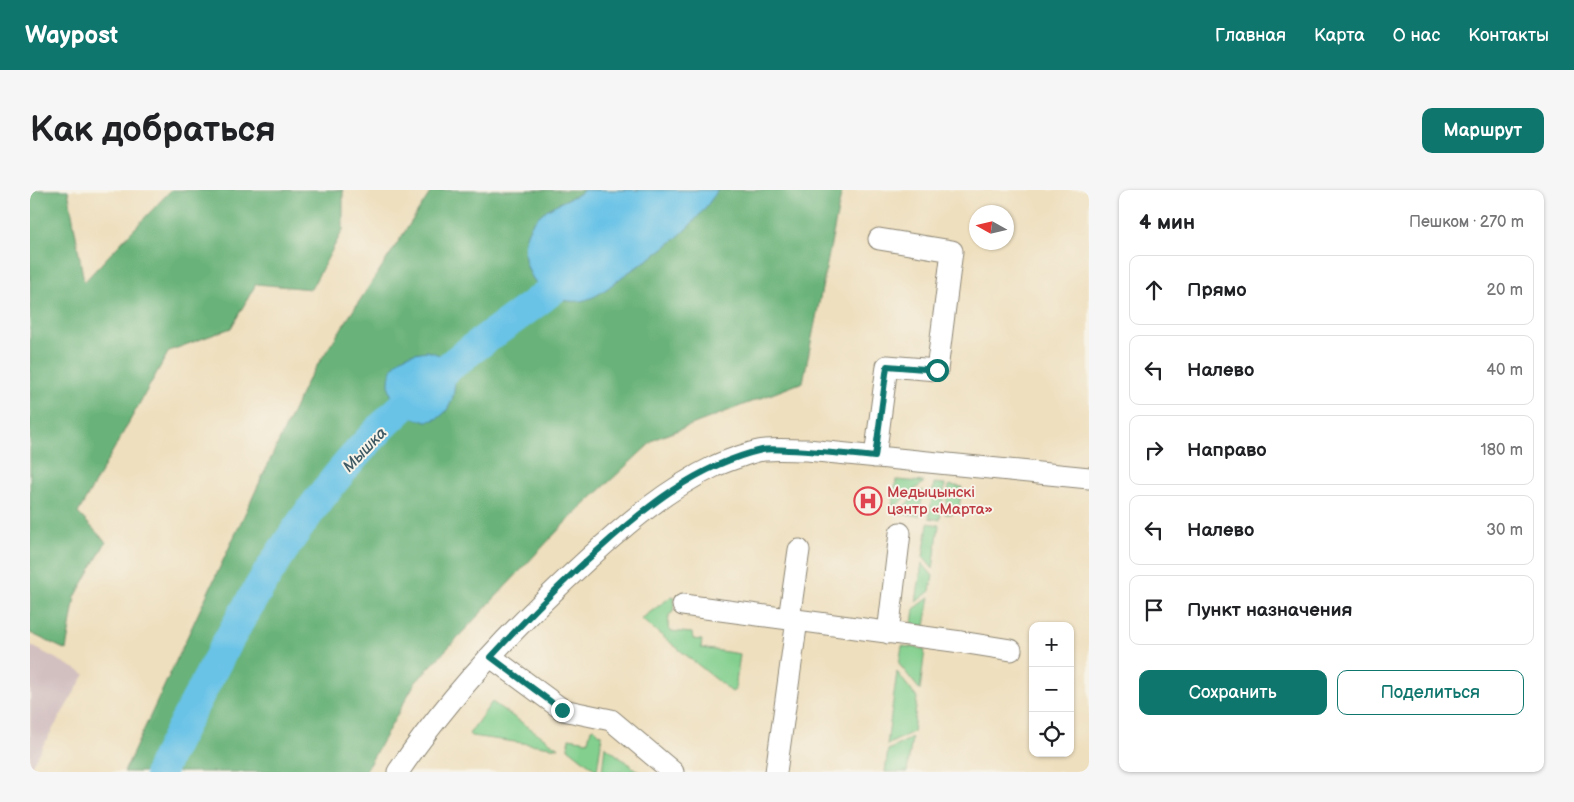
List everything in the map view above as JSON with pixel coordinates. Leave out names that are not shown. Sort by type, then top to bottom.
[{"type":"lane","points":[[875,457],[887,366],[937,370],[952,251],[879,240]]},
{"type":"lane","points":[[398,772],[454,698],[522,623],[568,577],[617,533],[669,492],[716,465],[763,450],[807,450],[1089,478]]},
{"type":"lane","points":[[888,632],[900,533]]},
{"type":"lane","points":[[776,772],[799,550]]},
{"type":"lane","points":[[683,605],[1011,650]]},
{"type":"lane","points":[[491,657],[562,710],[611,720],[673,772]]},
{"type":"shaded area","points":[[30,645],[85,674],[30,768]]},
{"type":"green space","points":[[30,190],[68,190],[84,282],[171,190],[343,190],[343,230],[311,289],[256,284],[231,328],[169,351],[78,513],[106,542],[75,597],[66,650],[30,633]]},
{"type":"green space","points":[[432,190],[842,190],[803,382],[655,439],[565,523],[415,683],[365,772],[124,772],[307,381]]},
{"type":"green space","points":[[896,480],[924,482],[892,509]]},
{"type":"green space","points":[[934,483],[945,484],[940,520],[929,518]]},
{"type":"green space","points":[[949,485],[962,487],[959,507],[953,514],[945,514]]},
{"type":"green space","points":[[923,490],[919,516],[895,514]]},
{"type":"green space","points":[[928,523],[939,525],[933,569],[923,557]]},
{"type":"green space","points":[[922,563],[933,576],[930,591],[916,602]]},
{"type":"green space","points":[[672,596],[675,597],[673,612],[669,615],[668,626],[670,631],[692,633],[693,639],[702,640],[701,648],[740,654],[735,690],[732,692],[641,619]]},
{"type":"green space","points":[[930,597],[925,626],[912,624],[914,609]]},
{"type":"green space","points":[[902,646],[925,649],[920,690],[899,664]]},
{"type":"green space","points":[[897,672],[917,698],[913,732],[887,745]]},
{"type":"green space","points":[[492,702],[559,748],[471,736],[469,734]]},
{"type":"green space","points":[[594,728],[602,736],[597,771],[568,748],[569,738],[588,741],[591,729]]},
{"type":"green space","points":[[912,738],[907,772],[885,772],[888,750]]},
{"type":"green space","points":[[605,746],[639,772],[602,772]]},
{"type":"water","points":[[584,190],[718,190],[688,228],[666,247],[600,294],[586,300],[569,301],[555,297],[543,290],[534,280],[528,268],[525,255],[525,241],[529,228],[538,217],[553,206]]},
{"type":"water","points":[[427,351],[441,356],[448,361],[453,372],[454,393],[449,406],[440,417],[425,421],[417,420],[397,406],[389,387],[389,381],[395,364],[405,356]]},
{"type":"waterway","name":"Мышка","points":[[160,772],[224,649],[269,572],[293,535],[347,464],[377,432],[433,380],[581,266]]},
{"type":"place","name":"Медыцынскі цэнтр «Марта»","points":[[868,501]]},
{"type":"route","points":[[562,710],[491,657],[568,577],[617,533],[669,492],[716,465],[763,450],[807,450],[875,457],[887,366],[937,370]]}]
